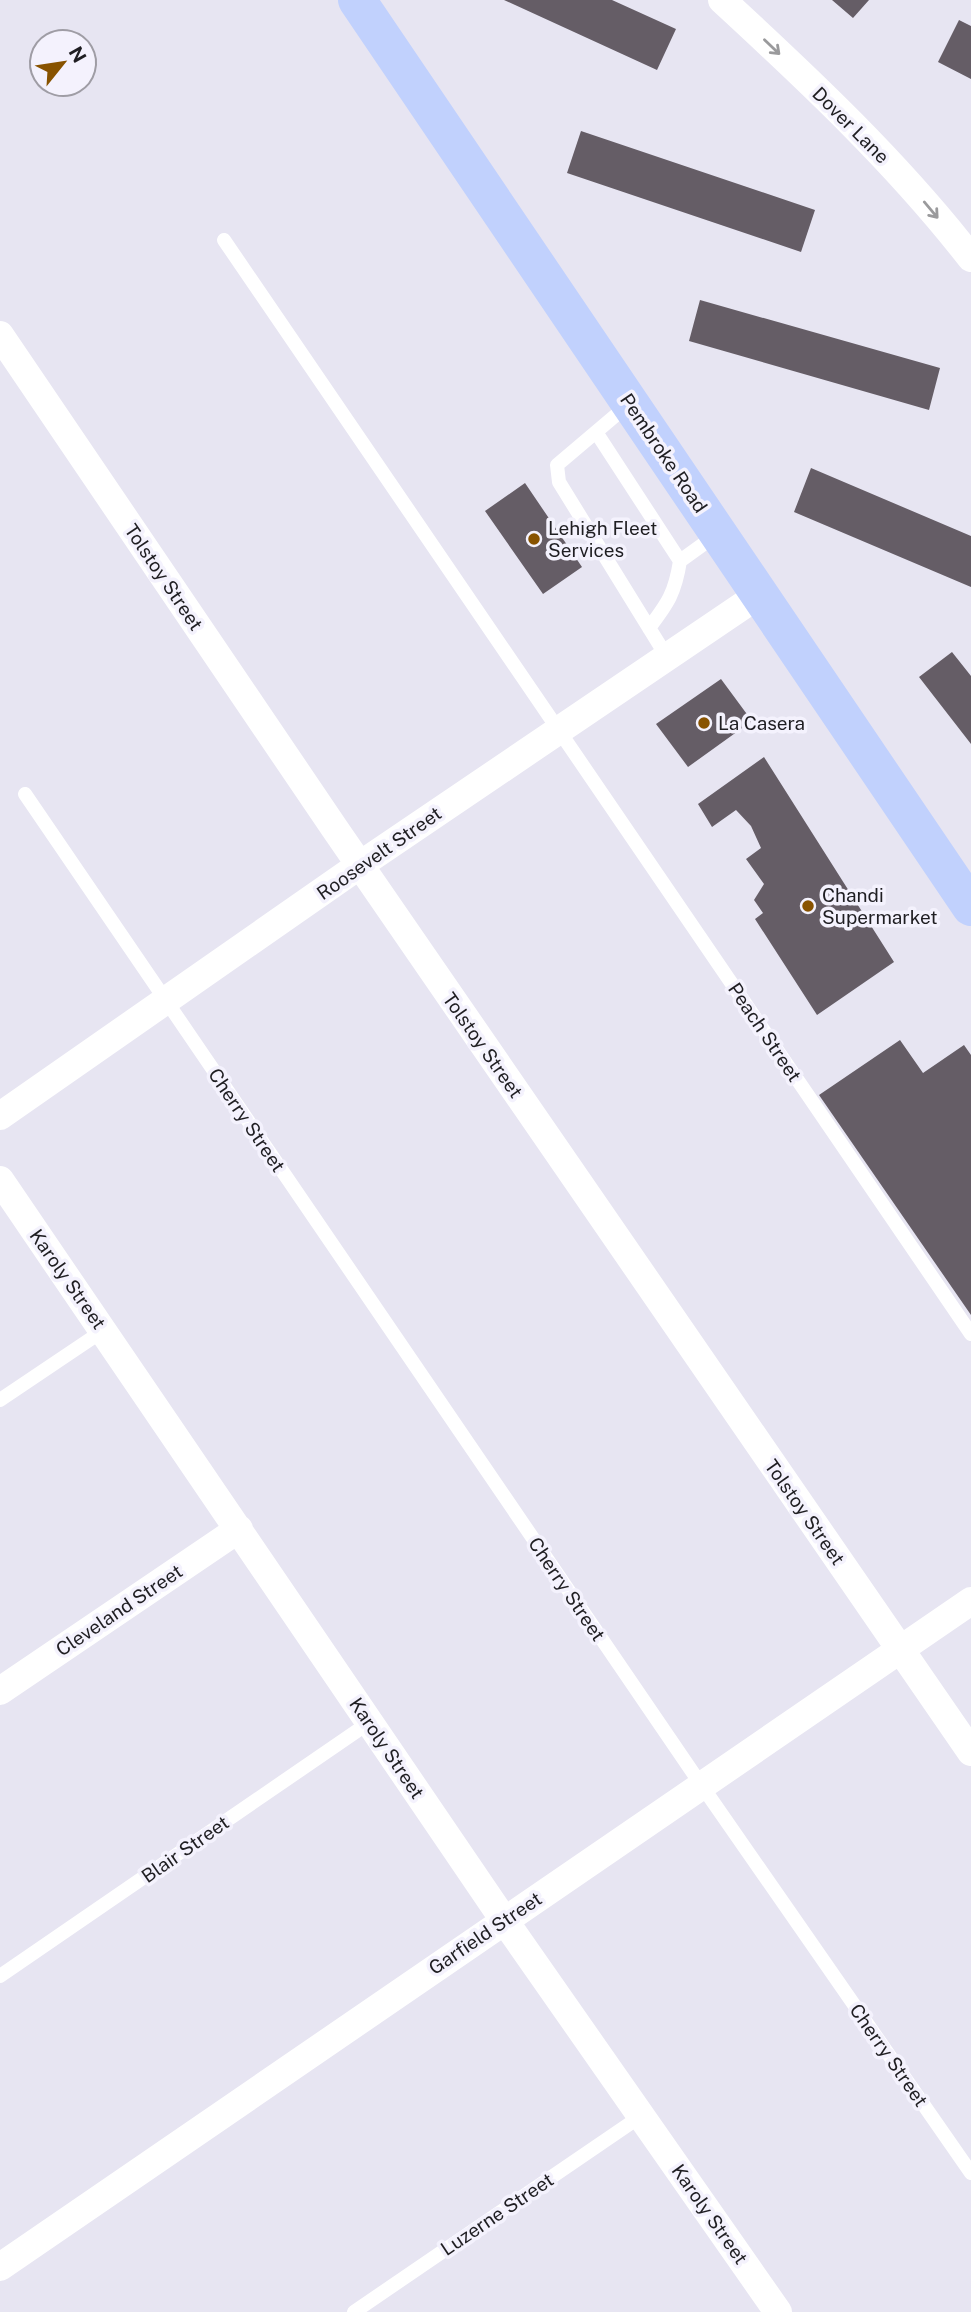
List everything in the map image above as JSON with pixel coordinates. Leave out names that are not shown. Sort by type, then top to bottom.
[{"type":"main road","name":"Pembroke Road","points":[[356,0],[971,906]]},
{"type":"street","name":"Dover Lane","points":[[722,0],[803,76],[894,168],[971,258]]},
{"type":"street","name":"Tolstoy Street","points":[[0,335],[360,865],[971,1752]]},
{"type":"street","name":"Roosevelt Street","points":[[0,1116],[360,865],[760,594]]},
{"type":"street","name":"Karoly Street","points":[[0,1180],[504,1920],[778,2312]]},
{"type":"street","name":"Cleveland Street","points":[[0,1691],[239,1529]]},
{"type":"street","name":"Garfield Street","points":[[0,2267],[971,1601]]},
{"type":"lane","name":"Peach Street","points":[[224,240],[971,1334]]},
{"type":"lane","points":[[630,404],[557,465],[559,482],[667,657]]},
{"type":"lane","points":[[596,432],[680,561],[677,585],[649,628]]},
{"type":"lane","points":[[680,561],[719,533]]},
{"type":"lane","name":"Cherry Street","points":[[24,794],[702,1786],[971,2173]]},
{"type":"lane","points":[[0,1401],[104,1330]]},
{"type":"lane","name":"Blair Street","points":[[0,1976],[370,1722]]},
{"type":"lane","name":"Luzerne Street","points":[[354,2312],[641,2116]]},
{"type":"building","points":[[504,0],[612,0],[676,29],[657,70]]},
{"type":"building","points":[[832,0],[869,0],[853,18]]},
{"type":"building","points":[[959,20],[971,26],[971,79],[938,62]]},
{"type":"building","points":[[581,131],[815,210],[801,252],[567,173]]},
{"type":"building","points":[[700,300],[940,368],[929,410],[689,341]]},
{"type":"building","points":[[811,468],[971,536],[971,587],[794,512]]},
{"type":"building","name":"Lehigh Fleet Services","points":[[525,483],[582,567],[543,594],[485,511]]},
{"type":"building","points":[[952,652],[971,676],[971,744],[919,677]]},
{"type":"building","name":"La Casera","points":[[721,679],[752,721],[688,767],[656,724]]},
{"type":"building","name":"Chandi Supermarket","points":[[764,757],[894,962],[817,1015],[755,919],[763,913],[754,900],[764,884],[746,859],[761,848],[751,826],[736,810],[712,827],[698,804]]},
{"type":"building","points":[[900,1040],[923,1073],[964,1045],[971,1055],[971,1315],[819,1095]]},
{"type":"place","name":"Lehigh Fleet Services","points":[[534,539]]},
{"type":"place","name":"La Casera","points":[[704,723]]},
{"type":"place","name":"Chandi Supermarket","points":[[808,906]]}]
